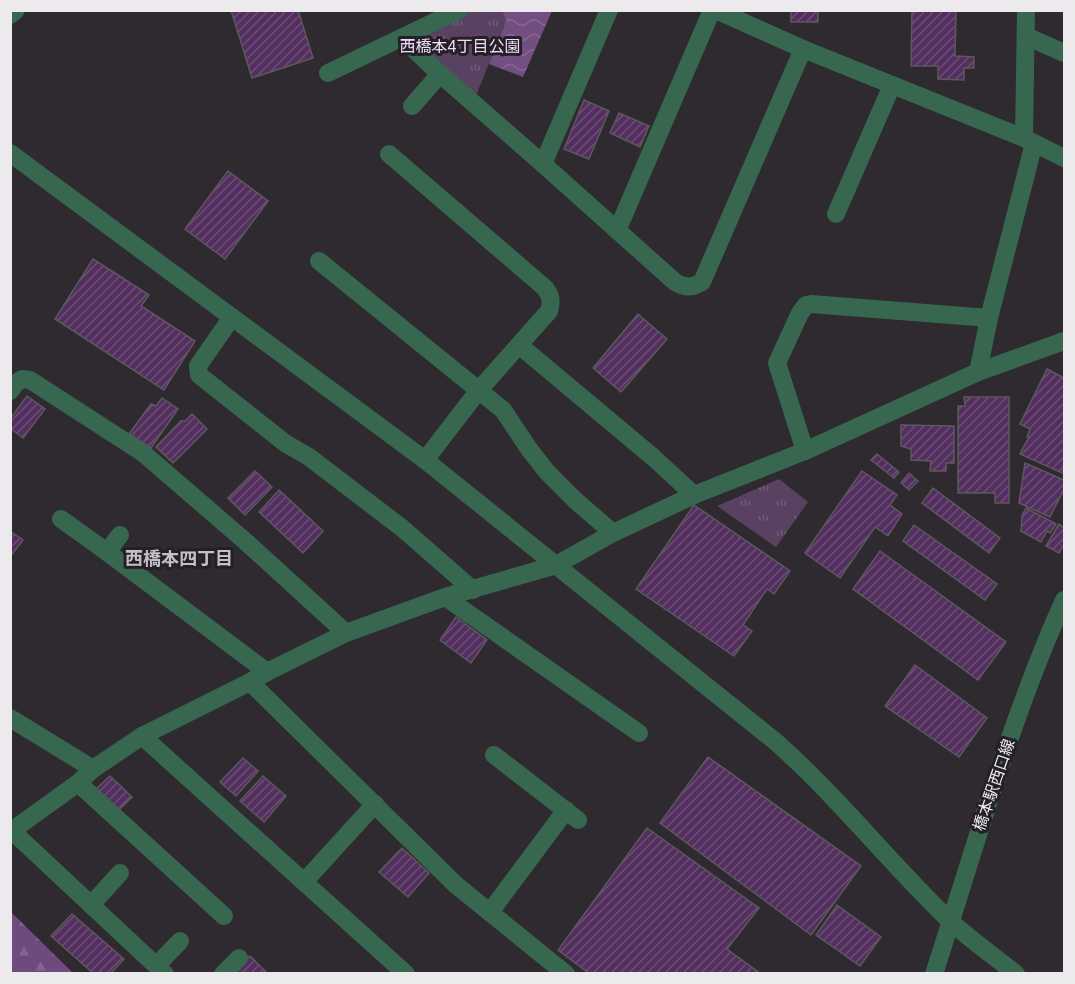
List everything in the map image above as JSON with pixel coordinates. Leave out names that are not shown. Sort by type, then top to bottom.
[{"type":"street","points":[[10,15],[16,10]]},
{"type":"street","points":[[328,73],[459,10]]},
{"type":"street","points":[[543,164],[609,10]]},
{"type":"street","points":[[617,231],[712,10]]},
{"type":"street","points":[[716,10],[802,49],[1029,141],[1065,158]]},
{"type":"street","points":[[978,372],[1029,141],[1026,10]]},
{"type":"street","points":[[1026,36],[1065,53]]},
{"type":"street","points":[[402,38],[617,231],[675,282],[684,287],[693,287],[702,282],[802,49]]},
{"type":"street","points":[[412,106],[440,74]]},
{"type":"street","points":[[836,214],[850,198],[892,85]]},
{"type":"street","points":[[10,153],[424,460],[776,742],[797,761],[950,922],[1016,974]]},
{"type":"street","points":[[389,154],[545,288],[550,295],[551,303],[549,310],[478,390],[424,460]]},
{"type":"street","points":[[319,261],[503,410],[547,472],[613,533]]},
{"type":"street","points":[[805,451],[777,363],[806,305],[989,318]]},
{"type":"street","points":[[232,317],[198,366],[199,375],[285,443],[309,457],[383,514],[473,590]]},
{"type":"street","points":[[180,940],[161,969],[11,832],[78,783],[93,769],[142,736],[346,633],[445,597],[556,565],[613,533],[694,495],[805,451],[978,372],[1065,341]]},
{"type":"street","points":[[519,345],[654,458],[694,495]]},
{"type":"street","points":[[10,391],[22,379],[30,380],[143,453],[245,541],[346,633]]},
{"type":"street","points":[[61,519],[267,672]]},
{"type":"street","points":[[107,552],[120,535]]},
{"type":"street","points":[[445,597],[639,733]]},
{"type":"street","name":"橋本駅西口線","points":[[934,974],[977,835],[1018,716],[1037,664],[1065,600]]},
{"type":"street","points":[[250,682],[456,885],[490,912],[545,968],[566,974]]},
{"type":"street","points":[[10,718],[93,769]]},
{"type":"street","points":[[142,736],[406,974]]},
{"type":"street","points":[[490,912],[572,815],[494,755]]},
{"type":"street","points":[[78,783],[224,916]]},
{"type":"street","points":[[304,882],[375,804]]},
{"type":"street","points":[[91,905],[120,873]]},
{"type":"street","points":[[223,974],[239,958]]},
{"type":"green space","name":"西橋本4丁目公園","points":[[459,11],[502,11],[506,21],[473,103],[402,38]]},
{"type":"green space","points":[[779,479],[808,502],[776,547],[717,506]]},
{"type":"green space","points":[[11,912],[73,973],[11,973]]},
{"type":"water","points":[[502,11],[552,11],[523,77],[489,64],[506,21]]},
{"type":"building","points":[[231,10],[298,10],[313,58],[252,78]]},
{"type":"building","points":[[791,10],[818,10],[818,22],[791,22]]},
{"type":"building","points":[[912,10],[956,10],[955,56],[974,57],[974,68],[964,68],[964,80],[938,79],[938,66],[911,66]]},
{"type":"building","points":[[584,100],[609,111],[589,159],[564,149]]},
{"type":"building","points":[[619,113],[649,126],[640,147],[610,133]]},
{"type":"building","points":[[228,171],[268,201],[225,259],[185,229]]},
{"type":"building","points":[[93,259],[149,295],[141,306],[195,341],[164,390],[55,319]]},
{"type":"building","points":[[638,314],[667,339],[621,392],[593,368]]},
{"type":"building","points":[[1047,369],[1064,378],[1064,467],[1062,473],[1020,454],[1029,437],[1027,437],[1030,429],[1020,424]]},
{"type":"building","points":[[27,396],[45,409],[23,438],[10,428],[10,419]]},
{"type":"building","points":[[964,397],[1009,397],[1009,503],[995,503],[995,493],[958,493],[958,406],[965,406]]},
{"type":"building","points":[[162,398],[178,409],[151,448],[129,434],[151,404],[156,406]]},
{"type":"building","points":[[192,414],[207,429],[173,463],[156,447],[181,421],[185,421]]},
{"type":"building","points":[[901,425],[954,426],[954,463],[946,463],[946,471],[930,471],[931,461],[911,460],[911,449],[901,446]]},
{"type":"building","points":[[877,454],[899,472],[894,478],[871,460]]},
{"type":"building","points":[[1025,463],[1064,480],[1064,489],[1050,517],[1019,503]]},
{"type":"building","points":[[255,471],[272,487],[245,515],[228,498]]},
{"type":"building","points":[[862,471],[897,495],[890,505],[902,514],[888,536],[875,527],[840,578],[805,553]]},
{"type":"building","points":[[909,473],[918,481],[909,490],[901,483]]},
{"type":"building","points":[[933,488],[1000,538],[989,553],[922,503]]},
{"type":"building","points":[[279,490],[323,531],[303,553],[259,512]]},
{"type":"building","points":[[694,505],[790,571],[774,594],[767,589],[743,625],[752,631],[734,656],[636,589]]},
{"type":"building","points":[[1026,508],[1056,524],[1050,533],[1047,531],[1041,542],[1021,531],[1022,516]]},
{"type":"building","points":[[1059,524],[1064,528],[1064,544],[1059,553],[1046,546]]},
{"type":"building","points":[[914,525],[997,584],[985,600],[903,541]]},
{"type":"building","points":[[10,531],[23,540],[10,557]]},
{"type":"building","points":[[880,551],[1006,642],[978,680],[853,589]]},
{"type":"building","points":[[456,617],[487,640],[471,663],[440,640]]},
{"type":"building","points":[[915,665],[987,718],[959,757],[885,706]]},
{"type":"building","points":[[708,757],[861,866],[811,935],[660,823]]},
{"type":"building","points":[[243,758],[258,771],[236,796],[220,782]]},
{"type":"building","points":[[110,776],[132,797],[119,810],[96,789]]},
{"type":"building","points":[[263,776],[286,796],[264,822],[240,801]]},
{"type":"building","points":[[647,828],[759,908],[727,949],[761,974],[590,974],[558,950]]},
{"type":"building","points":[[402,848],[429,873],[408,897],[379,872]]},
{"type":"building","points":[[837,905],[881,937],[860,966],[816,935]]},
{"type":"building","points":[[72,914],[124,959],[110,974],[94,974],[51,936]]},
{"type":"building","points":[[250,956],[268,974],[233,974]]},
{"type":"district","name":"西橋本四丁目","points":[[179,559]]}]
